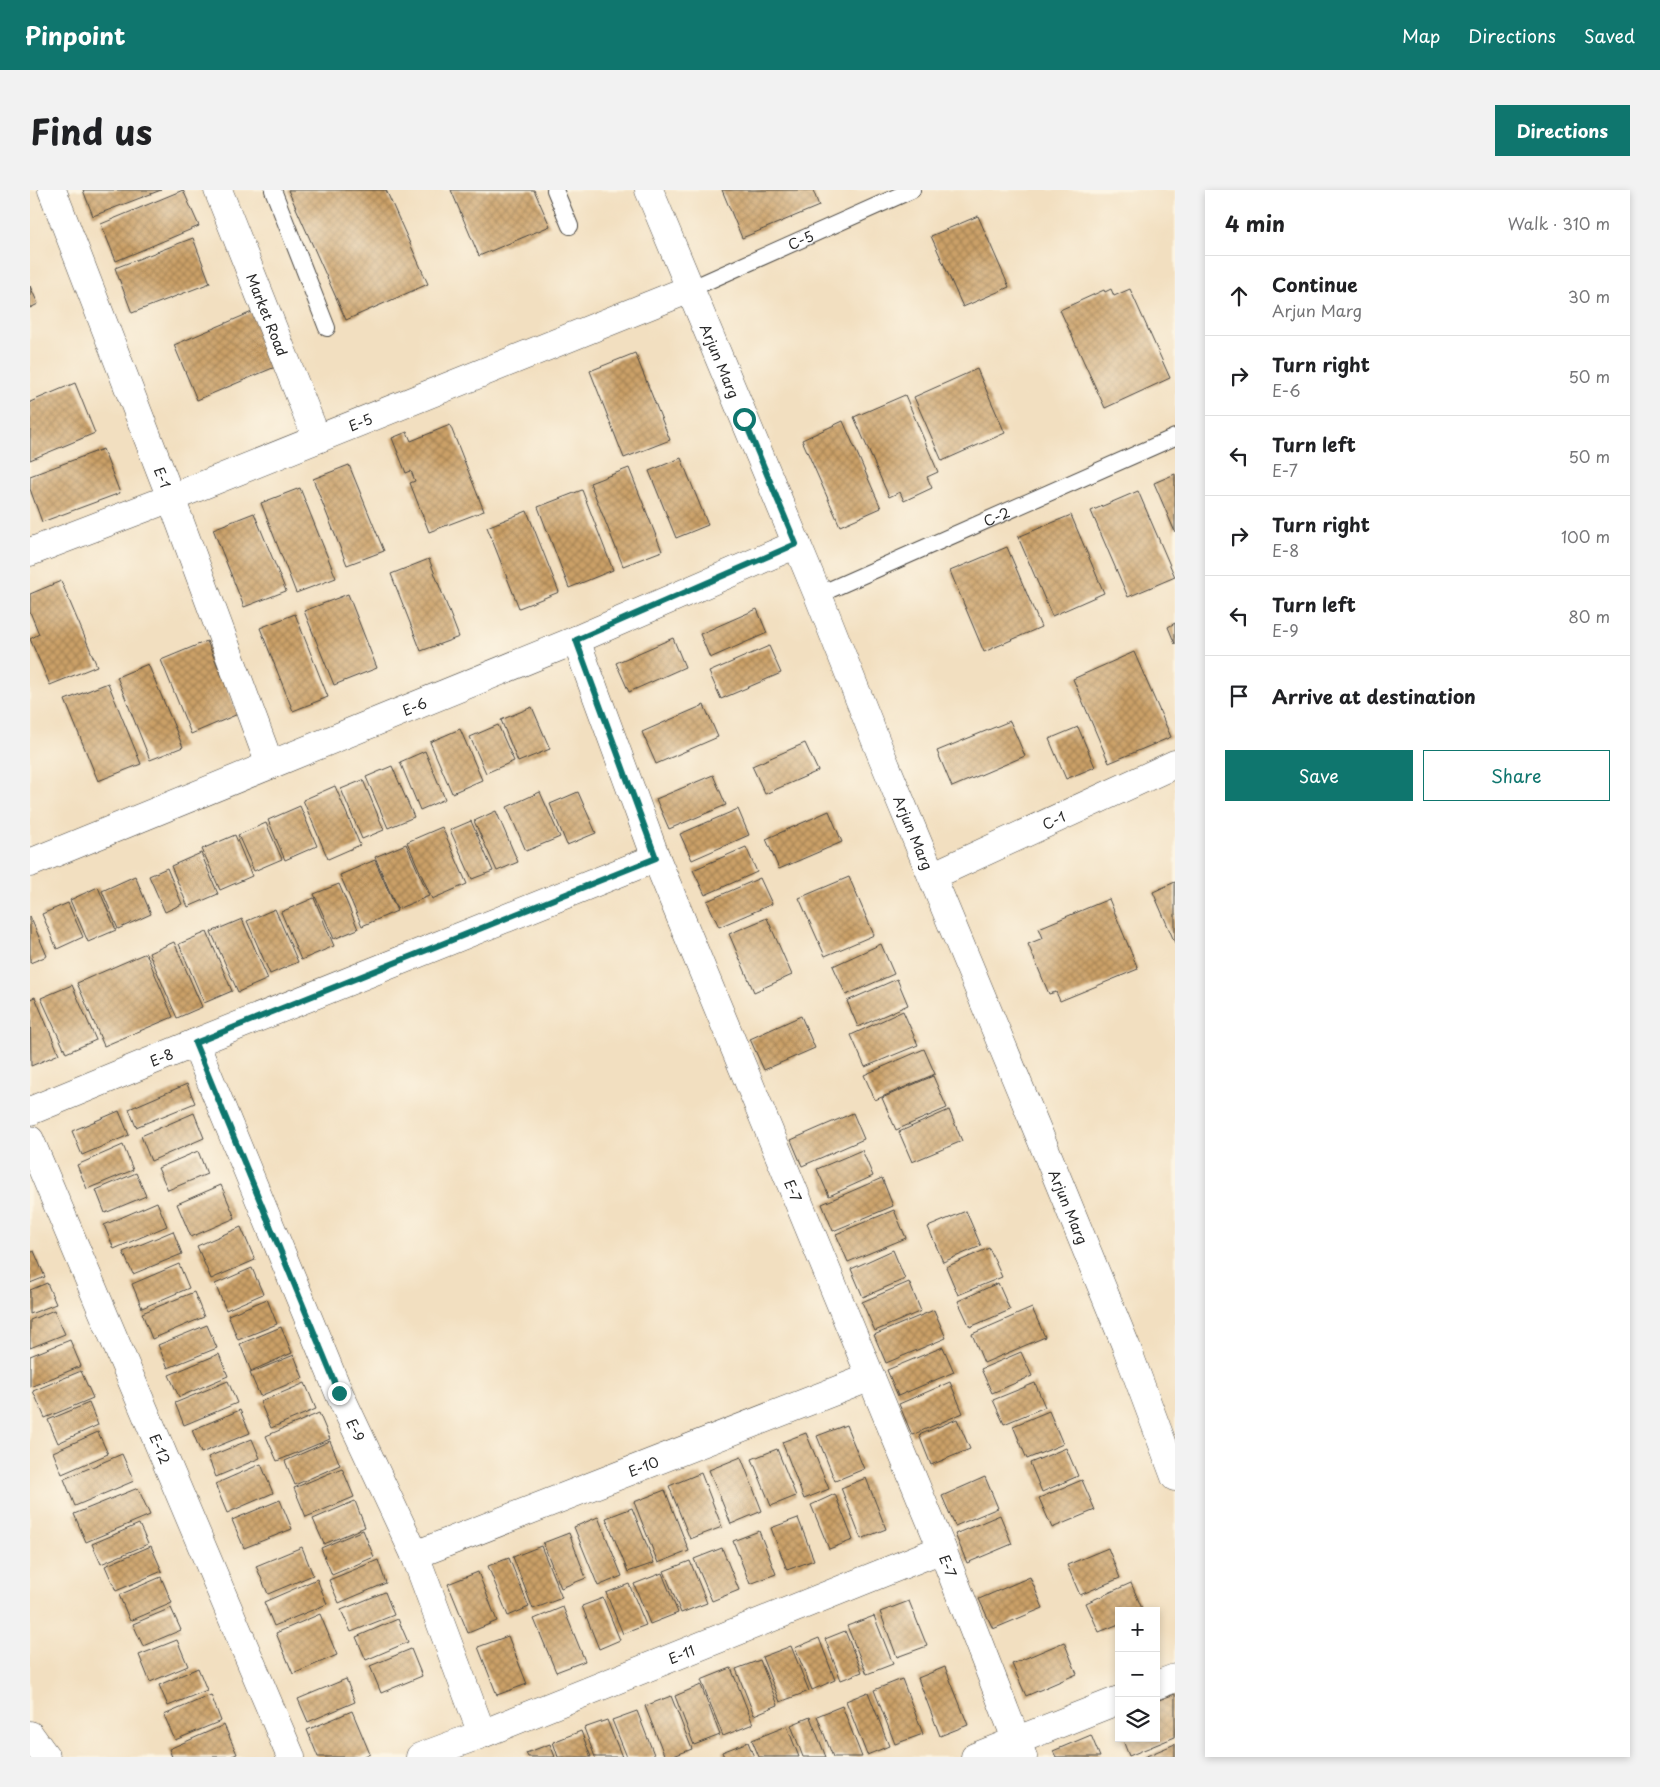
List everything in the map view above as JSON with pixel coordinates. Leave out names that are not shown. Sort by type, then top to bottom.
[{"type":"street","name":"E-1","points":[[52,190],[171,498],[270,764]]},
{"type":"street","name":"Market Road","points":[[218,190],[317,439]]},
{"type":"street","name":"Arjun Marg","points":[[649,190],[818,595],[1126,1346],[1175,1477]]},
{"type":"street","name":"E-5","points":[[30,552],[171,498],[690,289]]},
{"type":"street","name":"E-6","points":[[30,863],[576,640],[796,544]]},
{"type":"street","name":"E-7","points":[[576,640],[656,858],[942,1549],[1020,1749]]},
{"type":"street","name":"C-1","points":[[932,876],[1175,764]]},
{"type":"street","name":"E-8","points":[[30,1111],[656,858]]},
{"type":"street","name":"E-9","points":[[195,1043],[339,1393],[415,1555],[482,1734]]},
{"type":"street","name":"E-12","points":[[30,1140],[291,1757]]},
{"type":"street","name":"E-10","points":[[415,1555],[871,1377]]},
{"type":"street","name":"E-11","points":[[420,1757],[482,1734],[942,1549]]},
{"type":"street","points":[[1160,1684],[1175,1678]]},
{"type":"street","points":[[975,1757],[1020,1749],[1115,1702]]},
{"type":"street","points":[[30,1735],[46,1757]]},
{"type":"lane","points":[[273,190],[327,328]]},
{"type":"lane","points":[[555,190],[570,226]]},
{"type":"lane","name":"C-5","points":[[690,289],[912,190]]},
{"type":"lane","name":"C-2","points":[[818,595],[1175,437]]},
{"type":"building","points":[[83,190],[161,190],[93,216]]},
{"type":"building","points":[[183,190],[199,226],[116,261],[101,224]]},
{"type":"building","points":[[288,190],[386,190],[428,284],[346,320]]},
{"type":"building","points":[[451,190],[534,190],[550,226],[479,256]]},
{"type":"building","points":[[722,190],[813,190],[819,206],[742,238]]},
{"type":"building","points":[[978,216],[1009,287],[963,307],[931,236]]},
{"type":"building","points":[[193,238],[210,283],[132,313],[115,268]]},
{"type":"building","points":[[30,286],[38,304],[30,308]]},
{"type":"building","points":[[1111,289],[1114,296],[1130,289],[1170,378],[1105,408],[1060,310],[1104,290],[1105,292]]},
{"type":"building","points":[[252,312],[275,367],[197,400],[174,345]]},
{"type":"building","points":[[635,353],[670,440],[624,458],[590,371]]},
{"type":"building","points":[[977,369],[1005,433],[942,461],[914,397]]},
{"type":"building","points":[[75,383],[95,433],[30,460],[30,402]]},
{"type":"building","points":[[905,395],[938,472],[927,477],[932,488],[904,501],[900,492],[889,497],[854,417]]},
{"type":"building","points":[[843,421],[881,508],[840,526],[802,440]]},
{"type":"building","points":[[450,425],[484,511],[429,532],[410,483],[415,481],[411,471],[406,473],[392,438],[407,432],[411,441]]},
{"type":"building","points":[[103,449],[120,493],[42,522],[30,489],[30,476]]},
{"type":"building","points":[[681,458],[708,525],[676,538],[649,471]]},
{"type":"building","points":[[349,465],[384,551],[347,565],[313,479]]},
{"type":"building","points":[[629,468],[662,551],[623,566],[590,483]]},
{"type":"building","points":[[1175,474],[1175,532],[1154,483]]},
{"type":"building","points":[[300,488],[336,578],[296,593],[261,503]]},
{"type":"building","points":[[582,490],[613,570],[569,588],[538,507]]},
{"type":"building","points":[[1138,491],[1175,577],[1128,597],[1091,511]]},
{"type":"building","points":[[527,511],[559,592],[519,608],[487,527]]},
{"type":"building","points":[[254,513],[286,591],[244,607],[213,529]]},
{"type":"building","points":[[1071,515],[1104,593],[1052,616],[1018,537]]},
{"type":"building","points":[[1007,547],[1041,627],[984,652],[950,571]]},
{"type":"building","points":[[429,559],[459,637],[421,651],[391,574]]},
{"type":"building","points":[[61,581],[97,666],[50,685],[30,639],[39,634],[30,612],[30,594]]},
{"type":"building","points":[[348,594],[377,668],[334,685],[304,611]]},
{"type":"building","points":[[757,609],[767,633],[710,658],[700,634]]},
{"type":"building","points":[[295,614],[328,697],[293,711],[260,628]]},
{"type":"building","points":[[1175,623],[1175,644],[1168,627]]},
{"type":"building","points":[[673,638],[685,667],[629,692],[616,663]]},
{"type":"building","points":[[207,641],[238,714],[191,734],[161,660]]},
{"type":"building","points":[[769,646],[781,673],[721,699],[709,672]]},
{"type":"building","points":[[1134,652],[1171,737],[1109,763],[1073,679]]},
{"type":"building","points":[[148,664],[183,747],[150,760],[117,677]]},
{"type":"building","points":[[108,683],[141,764],[98,781],[65,700]]},
{"type":"building","points":[[704,705],[718,737],[656,764],[642,732]]},
{"type":"building","points":[[532,707],[550,749],[518,762],[501,720]]},
{"type":"building","points":[[1010,721],[1025,756],[952,787],[937,751]]},
{"type":"building","points":[[498,725],[514,761],[486,773],[470,737]]},
{"type":"building","points":[[1078,727],[1095,767],[1066,779],[1049,739]]},
{"type":"building","points":[[460,729],[482,780],[452,793],[430,742]]},
{"type":"building","points":[[805,743],[818,771],[765,794],[752,766]]},
{"type":"building","points":[[425,751],[445,799],[420,810],[400,762]]},
{"type":"building","points":[[392,766],[414,817],[388,828],[366,777]]},
{"type":"building","points":[[713,775],[726,805],[669,829],[656,799]]},
{"type":"building","points":[[363,780],[384,830],[362,839],[341,789]]},
{"type":"building","points":[[335,786],[360,845],[328,859],[303,800]]},
{"type":"building","points":[[540,792],[560,837],[526,851],[507,807]]},
{"type":"building","points":[[578,792],[596,833],[567,845],[550,804]]},
{"type":"building","points":[[300,806],[317,846],[285,860],[268,820]]},
{"type":"building","points":[[738,809],[749,835],[692,860],[680,834]]},
{"type":"building","points":[[496,811],[518,862],[497,871],[474,821]]},
{"type":"building","points":[[829,811],[842,842],[779,869],[766,839]]},
{"type":"building","points":[[471,821],[493,871],[472,879],[450,830]]},
{"type":"building","points":[[266,823],[282,859],[254,871],[238,835]]},
{"type":"building","points":[[442,827],[467,884],[432,899],[407,842]]},
{"type":"building","points":[[235,835],[252,876],[220,890],[202,849]]},
{"type":"building","points":[[406,844],[429,896],[397,909],[375,857]]},
{"type":"building","points":[[746,847],[757,872],[705,895],[693,870]]},
{"type":"building","points":[[201,853],[218,894],[188,907],[171,866]]},
{"type":"building","points":[[375,860],[397,911],[362,926],[340,875]]},
{"type":"building","points":[[167,868],[182,904],[165,912],[149,876]]},
{"type":"building","points":[[135,876],[151,914],[118,929],[102,891]]},
{"type":"building","points":[[849,877],[874,935],[825,956],[799,898]]},
{"type":"building","points":[[760,878],[772,904],[719,927],[707,901]]},
{"type":"building","points":[[1175,882],[1175,943],[1153,892]]},
{"type":"building","points":[[339,884],[358,929],[334,939],[314,894]]},
{"type":"building","points":[[98,887],[116,930],[88,942],[70,900]]},
{"type":"building","points":[[314,898],[334,946],[301,960],[281,912]]},
{"type":"building","points":[[1109,899],[1138,969],[1060,1001],[1056,992],[1049,994],[1028,944],[1043,938],[1039,928]]},
{"type":"building","points":[[68,903],[83,937],[57,949],[42,914]]},
{"type":"building","points":[[275,909],[298,962],[270,974],[247,921]]},
{"type":"building","points":[[30,916],[47,956],[30,963]]},
{"type":"building","points":[[767,918],[792,975],[754,992],[729,934]]},
{"type":"building","points":[[242,919],[268,979],[238,992],[211,932]]},
{"type":"building","points":[[207,932],[232,991],[204,1003],[179,944]]},
{"type":"building","points":[[174,942],[202,1007],[177,1018],[149,953]]},
{"type":"building","points":[[881,944],[894,974],[846,995],[833,966]]},
{"type":"building","points":[[146,953],[173,1017],[104,1046],[77,983]]},
{"type":"building","points":[[897,979],[908,1005],[858,1027],[847,1001]]},
{"type":"building","points":[[72,985],[96,1040],[66,1053],[41,998]]},
{"type":"building","points":[[35,997],[59,1054],[31,1066],[30,999]]},
{"type":"building","points":[[903,1011],[918,1045],[865,1067],[851,1035]]},
{"type":"building","points":[[801,1016],[815,1048],[764,1070],[750,1039]]},
{"type":"building","points":[[924,1049],[935,1074],[875,1100],[864,1075]]},
{"type":"building","points":[[933,1076],[947,1108],[896,1130],[882,1098]]},
{"type":"building","points":[[187,1084],[195,1103],[136,1127],[129,1109]]},
{"type":"building","points":[[949,1110],[962,1141],[912,1162],[899,1132]]},
{"type":"building","points":[[119,1111],[129,1135],[82,1155],[72,1131]]},
{"type":"building","points":[[194,1113],[204,1138],[151,1161],[141,1136]]},
{"type":"building","points":[[853,1113],[864,1139],[802,1166],[791,1140]]},
{"type":"building","points":[[123,1145],[133,1170],[87,1189],[77,1165]]},
{"type":"building","points":[[862,1150],[873,1176],[829,1196],[817,1169]]},
{"type":"building","points":[[198,1151],[207,1174],[168,1190],[158,1168]]},
{"type":"building","points":[[136,1173],[146,1196],[105,1213],[96,1190]]},
{"type":"building","points":[[882,1178],[893,1206],[833,1231],[822,1204]]},
{"type":"building","points":[[221,1185],[235,1218],[191,1237],[177,1204]]},
{"type":"building","points":[[157,1202],[167,1226],[114,1249],[104,1225]]},
{"type":"building","points":[[894,1210],[906,1238],[848,1262],[836,1234]]},
{"type":"building","points":[[966,1211],[981,1246],[943,1262],[928,1227]]},
{"type":"building","points":[[241,1227],[255,1260],[211,1279],[197,1246]]},
{"type":"building","points":[[173,1231],[182,1254],[133,1274],[123,1252]]},
{"type":"building","points":[[989,1248],[1002,1277],[958,1295],[946,1267]]},
{"type":"building","points":[[893,1250],[905,1279],[863,1297],[851,1269]]},
{"type":"building","points":[[34,1251],[45,1277],[30,1283],[30,1253]]},
{"type":"building","points":[[179,1264],[189,1288],[142,1308],[132,1284]]},
{"type":"building","points":[[252,1268],[263,1294],[226,1310],[215,1284]]},
{"type":"building","points":[[909,1282],[921,1311],[875,1331],[862,1302]]},
{"type":"building","points":[[47,1283],[56,1304],[30,1314],[30,1290]]},
{"type":"building","points":[[998,1283],[1010,1310],[970,1327],[958,1301]]},
{"type":"building","points":[[194,1292],[204,1317],[152,1339],[142,1313]]},
{"type":"building","points":[[267,1299],[277,1324],[238,1340],[228,1315]]},
{"type":"building","points":[[1032,1308],[1045,1337],[984,1363],[972,1334]]},
{"type":"building","points":[[54,1310],[65,1334],[30,1348],[30,1320]]},
{"type":"building","points":[[934,1310],[946,1338],[886,1363],[874,1335]]},
{"type":"building","points":[[207,1325],[217,1348],[168,1368],[158,1345]]},
{"type":"building","points":[[281,1327],[292,1353],[251,1371],[240,1344]]},
{"type":"building","points":[[70,1340],[81,1366],[30,1387],[30,1356]]},
{"type":"building","points":[[943,1347],[954,1372],[898,1396],[887,1370]]},
{"type":"building","points":[[1021,1352],[1032,1376],[992,1393],[981,1369]]},
{"type":"building","points":[[219,1354],[228,1376],[179,1397],[169,1375]]},
{"type":"building","points":[[294,1355],[303,1378],[260,1396],[250,1373]]},
{"type":"building","points":[[81,1371],[93,1398],[45,1418],[33,1391]]},
{"type":"building","points":[[228,1381],[237,1403],[184,1425],[175,1403]]},
{"type":"building","points":[[950,1382],[963,1413],[912,1435],[899,1404]]},
{"type":"building","points":[[305,1383],[316,1409],[271,1428],[260,1402]]},
{"type":"building","points":[[1035,1383],[1045,1407],[1004,1424],[993,1400]]},
{"type":"building","points":[[89,1403],[98,1425],[58,1443],[48,1420]]},
{"type":"building","points":[[240,1410],[250,1433],[201,1453],[192,1430]]},
{"type":"building","points":[[1049,1411],[1063,1444],[1027,1459],[1013,1426]]},
{"type":"building","points":[[319,1413],[330,1439],[277,1461],[266,1436]]},
{"type":"building","points":[[957,1419],[970,1449],[931,1465],[919,1435]]},
{"type":"building","points":[[846,1425],[864,1469],[835,1481],[817,1436]]},
{"type":"building","points":[[98,1432],[108,1454],[62,1474],[53,1452]]},
{"type":"building","points":[[806,1433],[829,1489],[804,1499],[782,1442]]},
{"type":"building","points":[[252,1439],[260,1458],[216,1477],[208,1457]]},
{"type":"building","points":[[330,1441],[340,1465],[295,1485],[285,1461]]},
{"type":"building","points":[[1066,1448],[1078,1476],[1042,1492],[1030,1463]]},
{"type":"building","points":[[777,1449],[796,1496],[771,1506],[752,1459]]},
{"type":"building","points":[[122,1454],[134,1481],[75,1506],[64,1479]]},
{"type":"building","points":[[741,1457],[762,1511],[731,1524],[709,1470]]},
{"type":"building","points":[[261,1464],[273,1493],[227,1513],[215,1484]]},
{"type":"building","points":[[342,1468],[354,1497],[306,1517],[294,1488]]},
{"type":"building","points":[[701,1473],[722,1527],[690,1539],[669,1486]]},
{"type":"building","points":[[985,1477],[998,1508],[955,1526],[942,1496]]},
{"type":"building","points":[[866,1478],[886,1529],[861,1539],[841,1488]]},
{"type":"building","points":[[1082,1480],[1095,1510],[1052,1528],[1039,1498]]},
{"type":"building","points":[[138,1488],[150,1515],[86,1542],[74,1514]]},
{"type":"building","points":[[665,1490],[689,1551],[658,1563],[634,1502]]},
{"type":"building","points":[[835,1494],[853,1540],[829,1549],[811,1505]]},
{"type":"building","points":[[280,1500],[292,1529],[244,1548],[232,1520]]},
{"type":"building","points":[[355,1501],[365,1527],[324,1544],[313,1519]]},
{"type":"building","points":[[632,1508],[654,1563],[628,1572],[606,1518]]},
{"type":"building","points":[[1000,1515],[1012,1544],[967,1563],[955,1534]]},
{"type":"building","points":[[598,1517],[622,1576],[598,1586],[574,1527]]},
{"type":"building","points":[[798,1518],[814,1560],[787,1570],[771,1528]]},
{"type":"building","points":[[139,1524],[148,1544],[101,1564],[92,1544]]},
{"type":"building","points":[[363,1530],[374,1557],[332,1575],[321,1548]]},
{"type":"building","points":[[759,1531],[776,1574],[750,1584],[733,1541]]},
{"type":"building","points":[[569,1533],[586,1578],[561,1588],[543,1543]]},
{"type":"building","points":[[151,1546],[162,1571],[116,1591],[105,1566]]},
{"type":"building","points":[[541,1546],[562,1598],[533,1609],[513,1557]]},
{"type":"building","points":[[302,1547],[313,1575],[268,1594],[256,1566]]},
{"type":"building","points":[[722,1548],[739,1590],[712,1601],[694,1559]]},
{"type":"building","points":[[1108,1548],[1120,1578],[1080,1595],[1067,1565]]},
{"type":"building","points":[[509,1558],[529,1607],[508,1616],[488,1566]]},
{"type":"building","points":[[378,1560],[386,1583],[339,1603],[329,1580]]},
{"type":"building","points":[[690,1561],[707,1603],[681,1613],[664,1571]]},
{"type":"building","points":[[478,1572],[497,1621],[468,1633],[448,1584]]},
{"type":"building","points":[[662,1573],[678,1613],[650,1624],[634,1584]]},
{"type":"building","points":[[161,1577],[172,1603],[130,1621],[119,1595]]},
{"type":"building","points":[[1030,1577],[1043,1608],[993,1629],[979,1599]]},
{"type":"building","points":[[317,1579],[327,1604],[274,1626],[264,1602]]},
{"type":"building","points":[[1131,1583],[1141,1607],[1115,1607],[1115,1626],[1099,1632],[1086,1603]]},
{"type":"building","points":[[629,1584],[646,1625],[623,1634],[606,1593]]},
{"type":"building","points":[[385,1592],[394,1615],[351,1632],[341,1610]]},
{"type":"building","points":[[603,1598],[620,1640],[599,1649],[582,1606]]},
{"type":"building","points":[[909,1601],[927,1646],[897,1657],[880,1612]]},
{"type":"building","points":[[563,1607],[585,1661],[556,1672],[534,1619]]},
{"type":"building","points":[[171,1608],[181,1630],[143,1646],[133,1624]]},
{"type":"building","points":[[320,1614],[337,1655],[293,1674],[276,1633]]},
{"type":"building","points":[[874,1616],[893,1664],[867,1674],[847,1626]]},
{"type":"building","points":[[398,1619],[408,1642],[366,1660],[356,1637]]},
{"type":"building","points":[[845,1631],[862,1672],[841,1680],[825,1639]]},
{"type":"building","points":[[508,1636],[527,1684],[497,1695],[478,1647]]},
{"type":"building","points":[[819,1638],[835,1680],[812,1690],[795,1648]]},
{"type":"building","points":[[177,1640],[188,1666],[150,1682],[139,1655]]},
{"type":"building","points":[[1064,1642],[1077,1674],[1026,1696],[1012,1664]]},
{"type":"building","points":[[791,1646],[809,1691],[780,1702],[762,1657]]},
{"type":"building","points":[[411,1649],[422,1676],[381,1693],[370,1666]]},
{"type":"building","points":[[760,1660],[778,1705],[754,1715],[736,1669]]},
{"type":"building","points":[[945,1667],[968,1725],[940,1736],[918,1678]]},
{"type":"building","points":[[198,1668],[207,1690],[168,1706],[159,1685]]},
{"type":"building","points":[[731,1668],[753,1724],[723,1736],[701,1680]]},
{"type":"building","points":[[346,1679],[355,1702],[308,1722],[298,1699]]},
{"type":"building","points":[[902,1679],[923,1734],[895,1744],[874,1690]]},
{"type":"building","points":[[701,1685],[720,1735],[694,1745],[675,1696]]},
{"type":"building","points":[[868,1692],[889,1746],[867,1755],[846,1701]]},
{"type":"building","points":[[1175,1694],[1175,1737],[1129,1756],[1124,1742],[1160,1742],[1160,1700]]},
{"type":"building","points":[[211,1695],[221,1721],[175,1740],[164,1715]]},
{"type":"building","points":[[671,1696],[692,1749],[671,1757],[665,1757],[645,1706]]},
{"type":"building","points":[[842,1706],[862,1757],[833,1757],[817,1716]]},
{"type":"building","points":[[352,1711],[370,1754],[362,1757],[318,1757],[307,1730]]},
{"type":"building","points":[[637,1711],[655,1757],[627,1757],[612,1720]]},
{"type":"building","points":[[810,1717],[826,1757],[803,1757],[791,1725]]},
{"type":"building","points":[[607,1720],[622,1757],[595,1757],[584,1728]]},
{"type":"building","points":[[224,1725],[237,1754],[230,1757],[172,1757],[169,1749]]},
{"type":"building","points":[[787,1726],[799,1757],[759,1757],[752,1740]]},
{"type":"building","points":[[581,1731],[591,1757],[558,1757],[553,1742]]},
{"type":"building","points":[[1091,1735],[1100,1757],[1056,1757],[1053,1751]]},
{"type":"building","points":[[748,1742],[754,1757],[724,1757],[722,1752]]},
{"type":"building","points":[[550,1744],[555,1757],[528,1757],[526,1753]]},
{"type":"building","points":[[1175,1744],[1175,1757],[1144,1757]]},
{"type":"route","points":[[339,1393],[195,1043],[656,858],[576,640],[796,544],[744,419]]}]
